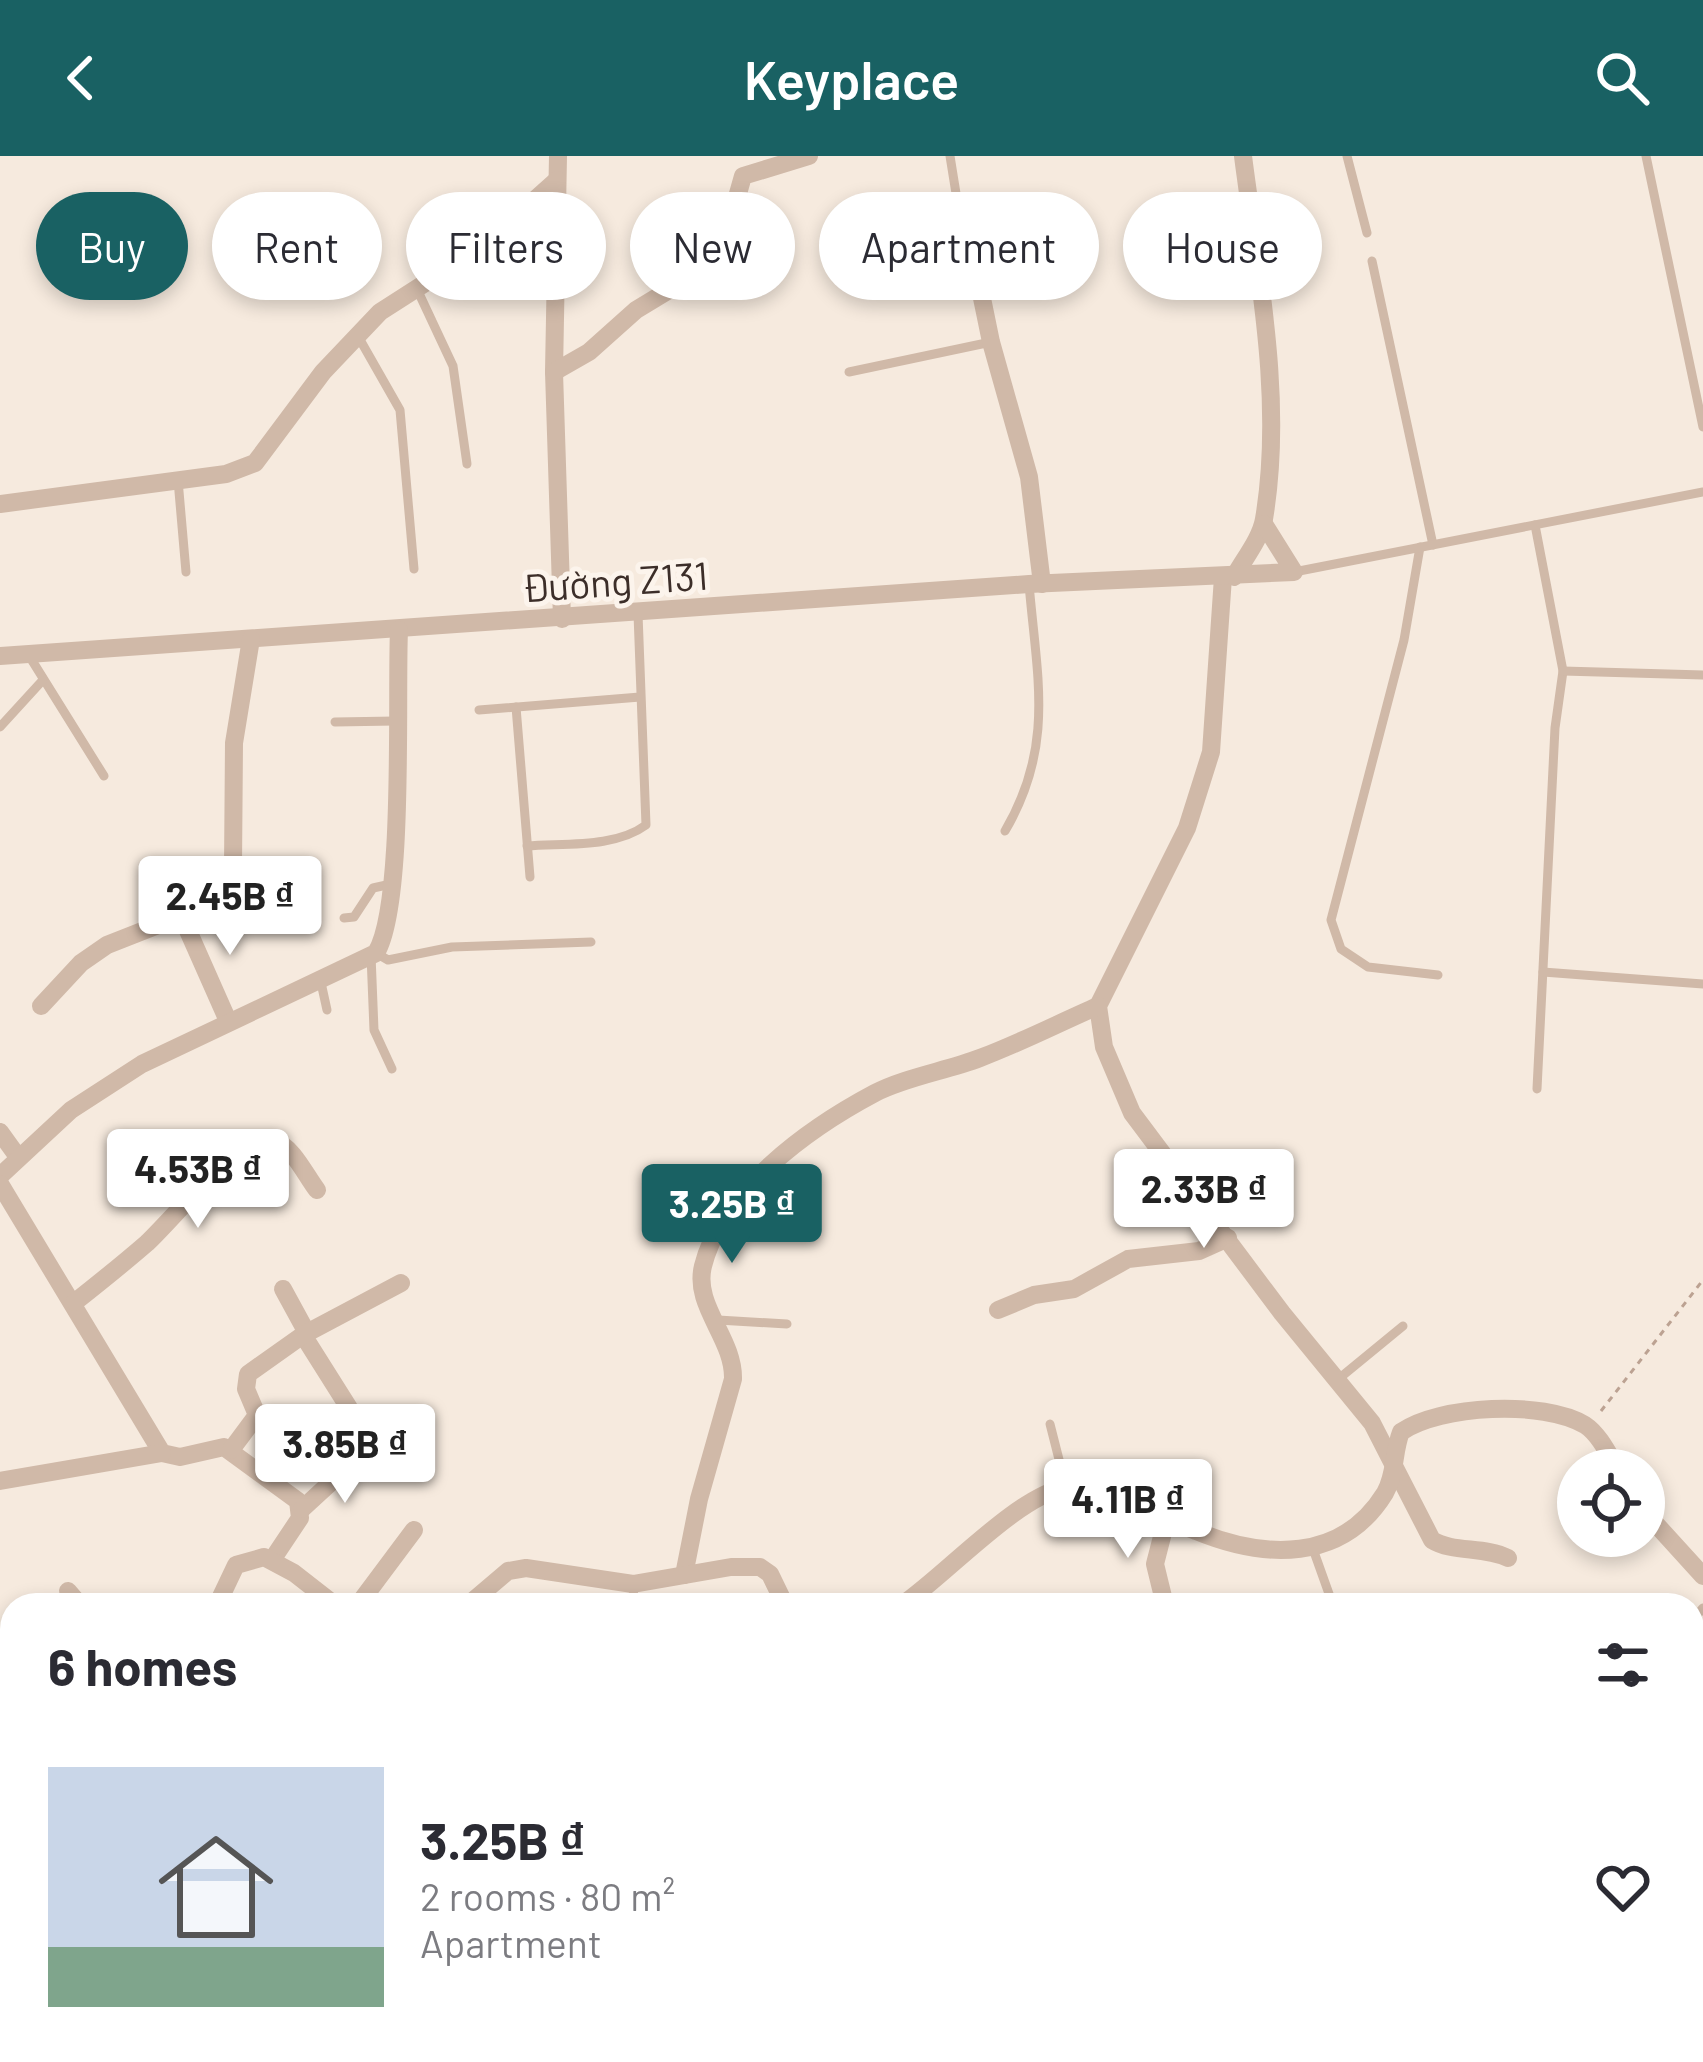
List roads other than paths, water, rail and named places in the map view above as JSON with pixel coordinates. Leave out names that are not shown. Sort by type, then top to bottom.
[{"type":"street","points":[[558,156],[554,372],[562,619]]},
{"type":"street","points":[[554,372],[589,352],[636,310],[702,270],[724,243],[735,216],[739,184],[749,171],[808,156]]},
{"type":"street","points":[[1244,156],[1264,316],[1270,437],[1264,524],[1229,577],[1217,710],[1200,793],[1098,1006],[1112,1076],[1132,1113],[1372,1423],[1436,1544],[1473,1546],[1508,1558]]},
{"type":"street","points":[[544,192],[557,180]]},
{"type":"street","points":[[0,504],[226,474],[255,463],[323,372],[380,312],[406,293]]},
{"type":"street","points":[[982,300],[1029,477],[1036,584]]},
{"type":"street","points":[[1264,524],[1294,572]]},
{"type":"street","name":"Đường Z131","points":[[0,656],[1036,584],[1294,572]]},
{"type":"street","points":[[302,1510],[290,1493],[231,1450],[214,1447],[172,1458],[162,1453],[0,1180],[18,1157],[110,1083],[228,1021],[374,954],[391,884],[400,630]]},
{"type":"street","points":[[40,1006],[81,963],[107,945],[217,904],[229,889],[234,743],[251,639]]},
{"type":"street","points":[[182,917],[228,1021]]},
{"type":"street","points":[[684,1575],[734,1363],[718,1320],[704,1301],[703,1267],[716,1232],[744,1187],[877,1091],[981,1058],[1098,1006]]},
{"type":"street","points":[[0,1132],[18,1157]]},
{"type":"street","points":[[75,1302],[148,1242],[220,1169],[262,1140],[274,1140],[286,1148],[316,1190]]},
{"type":"street","points":[[998,1310],[1034,1295],[1074,1289],[1128,1259],[1199,1251],[1228,1238]]},
{"type":"street","points":[[231,1450],[257,1415],[246,1389],[248,1374],[304,1334],[401,1283]]},
{"type":"street","points":[[283,1289],[349,1408],[314,1433]]},
{"type":"street","points":[[920,1593],[999,1526],[1066,1487],[1110,1493],[1232,1542],[1313,1549],[1345,1536],[1368,1514],[1384,1494],[1402,1432],[1435,1417],[1500,1408],[1541,1411],[1589,1427],[1604,1449]]},
{"type":"street","points":[[0,1481],[162,1453]]},
{"type":"street","points":[[272,1559],[302,1510],[352,1463]]},
{"type":"street","points":[[1162,1593],[1155,1564],[1167,1517]]},
{"type":"street","points":[[367,1593],[414,1530]]},
{"type":"street","points":[[1665,1534],[1703,1576]]},
{"type":"street","points":[[223,1593],[236,1565],[252,1558],[272,1559],[319,1593]]},
{"type":"street","points":[[482,1593],[508,1571],[526,1568],[633,1584],[760,1567],[782,1593]]},
{"type":"lane","points":[[950,156],[956,192]]},
{"type":"lane","points":[[1347,156],[1367,233]]},
{"type":"lane","points":[[1646,156],[1703,427]]},
{"type":"lane","points":[[1372,261],[1433,545]]},
{"type":"lane","points":[[422,300],[453,366],[467,464]]},
{"type":"lane","points":[[359,338],[400,410],[414,569]]},
{"type":"lane","points":[[849,373],[991,342]]},
{"type":"lane","points":[[178,480],[186,572]]},
{"type":"lane","points":[[1294,572],[1703,492]]},
{"type":"lane","points":[[1535,525],[1564,671],[1555,728],[1537,1089]]},
{"type":"lane","points":[[1420,547],[1404,640],[1331,920],[1341,949],[1368,968],[1438,975]]},
{"type":"lane","points":[[1005,831],[1032,780],[1040,719],[1036,584]]},
{"type":"lane","points":[[527,846],[615,839],[633,835],[646,825],[638,614]]},
{"type":"lane","points":[[28,654],[104,776]]},
{"type":"lane","points":[[1564,671],[1703,675]]},
{"type":"lane","points":[[0,727],[42,681]]},
{"type":"lane","points":[[479,710],[640,697]]},
{"type":"lane","points":[[516,707],[530,877]]},
{"type":"lane","points":[[334,722],[395,721]]},
{"type":"lane","points":[[344,918],[354,917],[373,888],[391,884]]},
{"type":"lane","points":[[392,1069],[374,1030],[374,954],[388,960],[452,947],[591,942]]},
{"type":"lane","points":[[1543,971],[1703,984]]},
{"type":"lane","points":[[320,978],[328,1010]]},
{"type":"lane","points":[[718,1320],[787,1324]]},
{"type":"lane","points":[[1336,1381],[1403,1325]]},
{"type":"lane","points":[[1050,1424],[1066,1487]]},
{"type":"lane","points":[[1313,1549],[1330,1593]]},
{"type":"lane","points":[[633,1584],[633,1593]]}]
